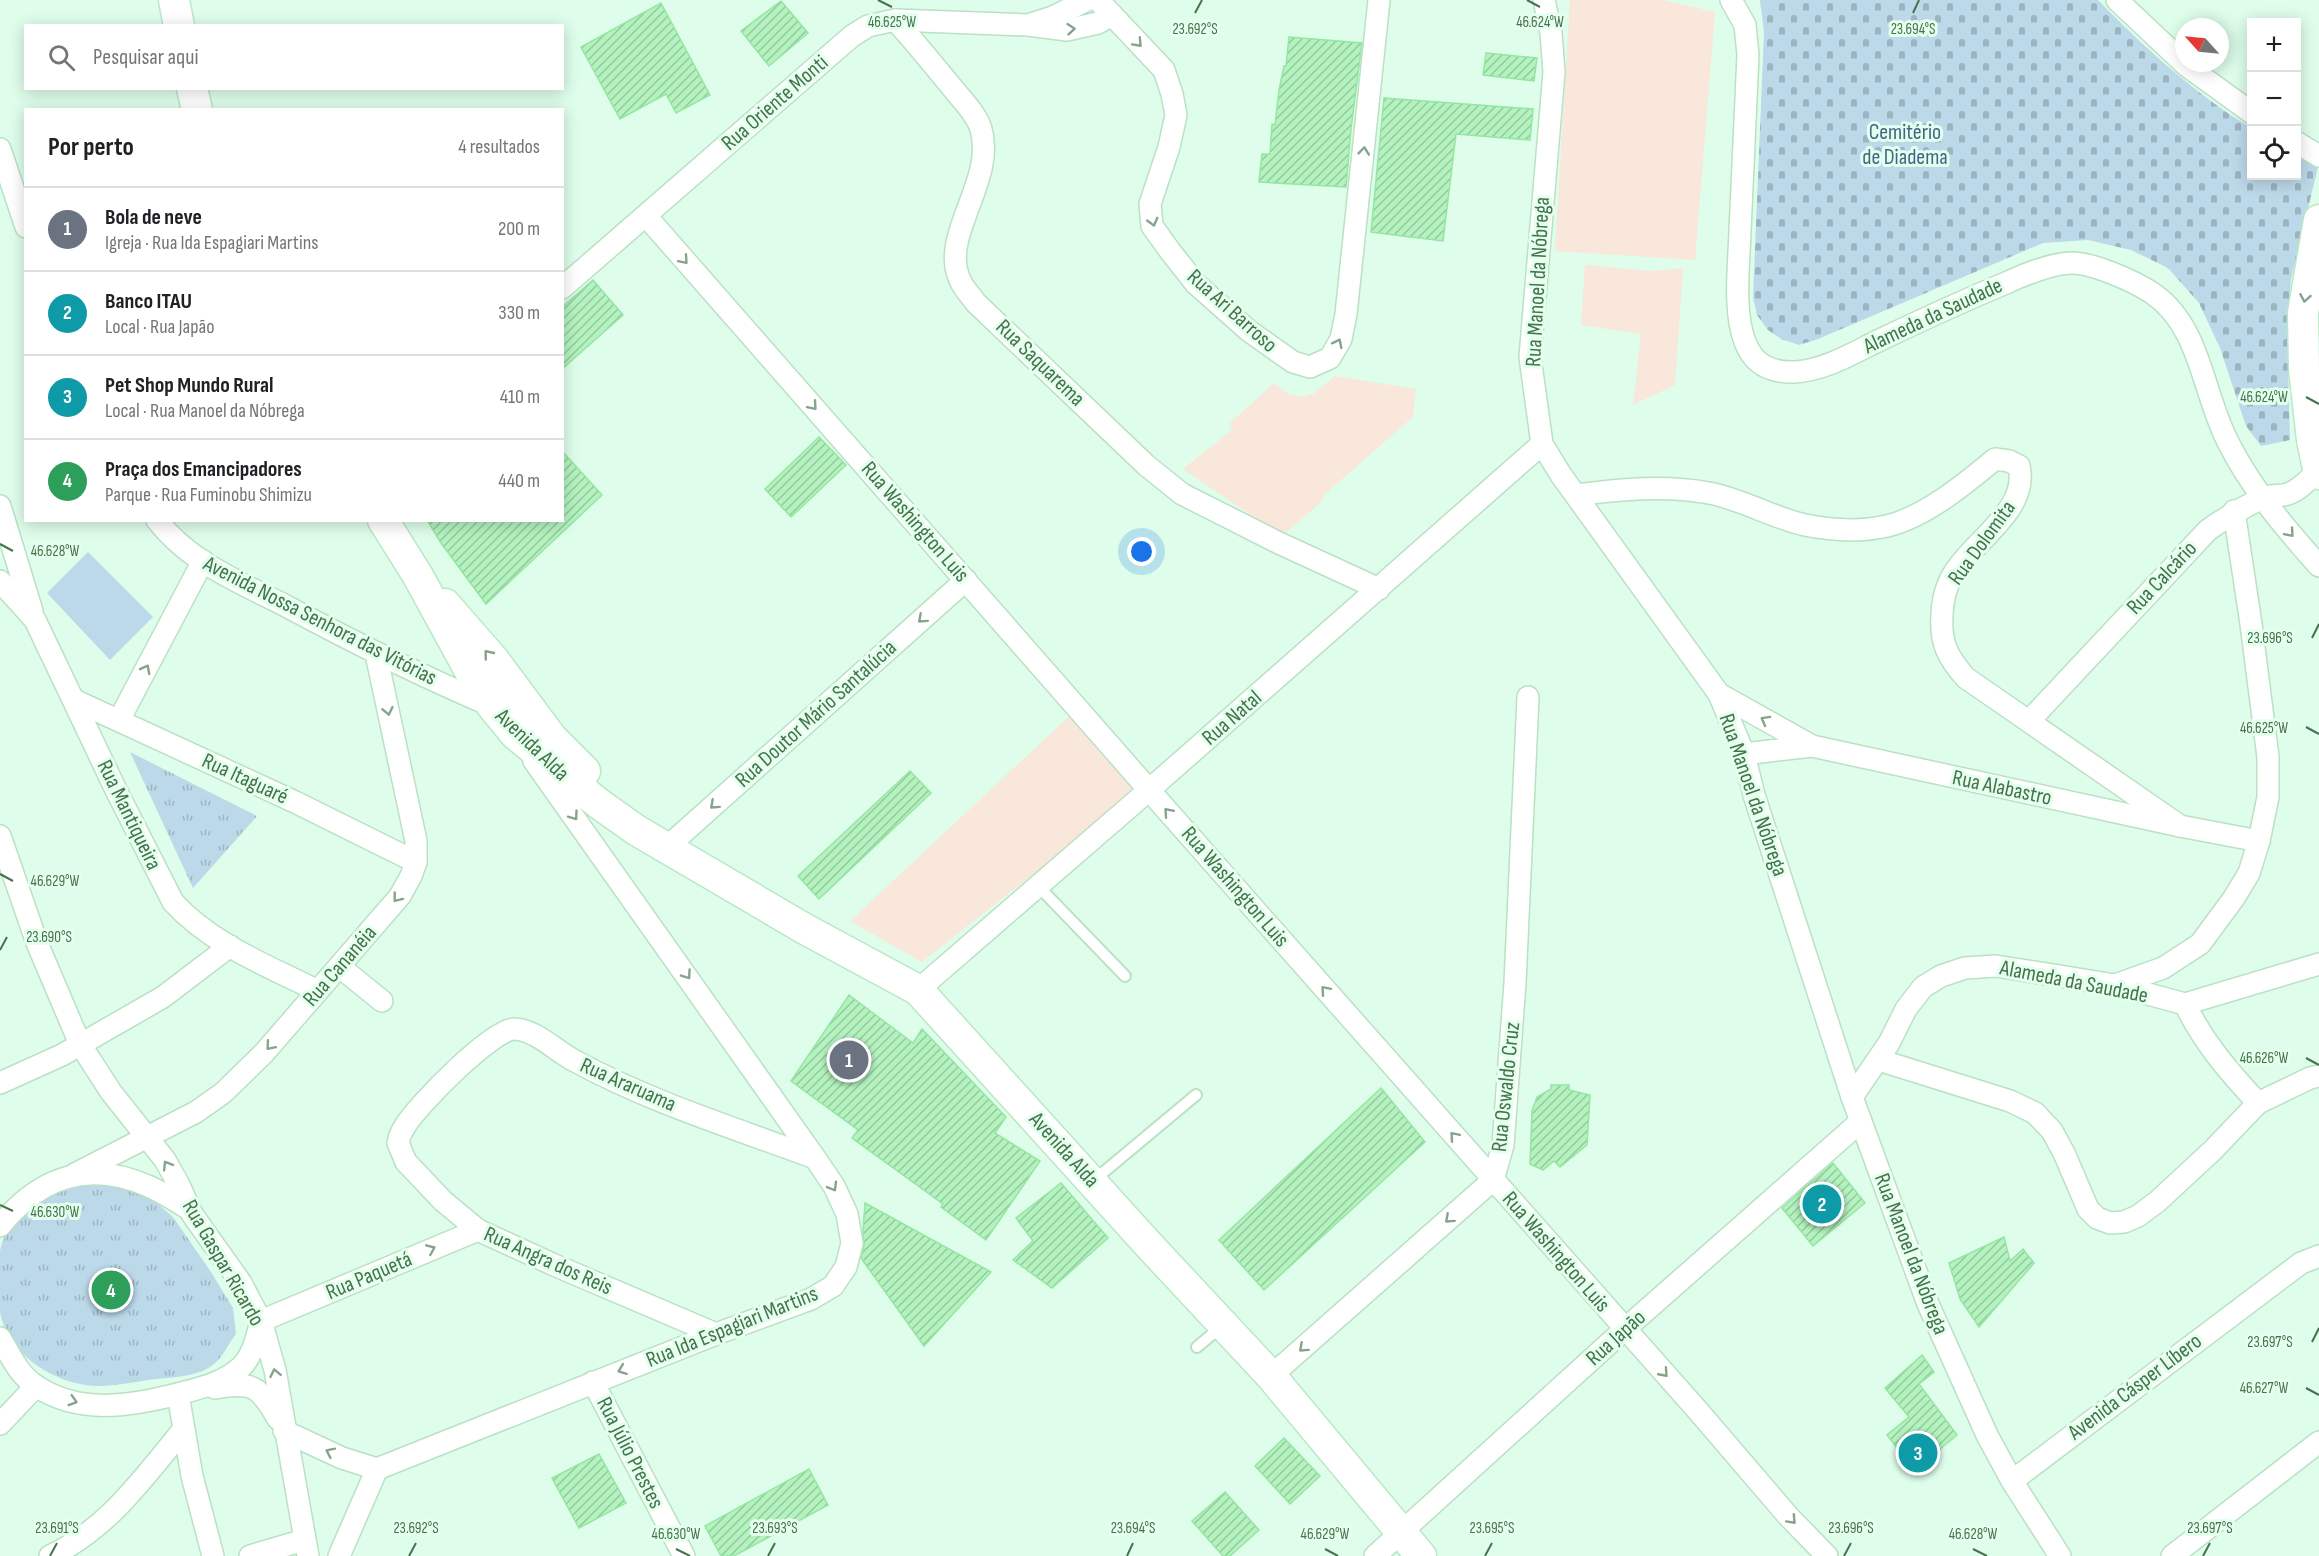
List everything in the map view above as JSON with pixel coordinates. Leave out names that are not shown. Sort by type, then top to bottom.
[{"type":"main road","points":[[174,0],[179,24]]},
{"type":"main road","points":[[192,90],[196,108]]},
{"type":"main road","points":[[2319,220],[2303,313],[2304,369],[2312,440],[2319,472]]},
{"type":"main road","name":"Avenida Alda","points":[[384,522],[418,576],[433,607],[492,706],[515,734],[598,803],[636,830],[805,929],[918,990],[1271,1376],[1421,1556]]},
{"type":"main road","name":"Avenida Alda","points":[[418,576],[465,625],[552,738],[612,799],[636,830]]},
{"type":"main road","points":[[492,706],[552,738]]},
{"type":"street","name":"Rua Oriente Monti","points":[[1028,25],[1053,17],[1087,0]]},
{"type":"street","name":"Rua Ari Barroso","points":[[1105,7],[1164,70],[1172,93],[1176,115],[1169,147],[1150,204],[1152,226],[1196,284],[1275,351],[1293,362],[1310,367],[1329,358],[1341,339],[1347,314],[1379,0]]},
{"type":"street","name":"Rua Manoel da Nóbrega","points":[[1544,0],[1551,33],[1554,72],[1530,357],[1542,444],[1561,475],[1719,694],[1744,754],[1754,795],[1860,1122],[1928,1304],[1987,1435],[2012,1481],[2060,1556]]},
{"type":"street","name":"Alameda da Saudade","points":[[1731,0],[1745,25],[1748,55],[1739,318],[1744,341],[1754,361],[1774,371],[1795,372],[1824,366],[2018,277],[2072,263],[2124,278],[2151,293],[2172,309],[2188,333],[2226,440],[2243,470],[2285,527],[2319,566]]},
{"type":"street","points":[[2117,0],[2187,66],[2247,110]]},
{"type":"street","name":"Rua Oriente Monti","points":[[564,286],[852,36],[868,26],[895,20],[1028,25],[1067,30],[1098,23],[1105,7]]},
{"type":"street","name":"Rua Saquarema","points":[[895,20],[929,59],[980,126],[985,150],[978,184],[954,256],[960,280],[976,303],[1165,482],[1205,507],[1379,589]]},
{"type":"street","points":[[2301,145],[2319,156]]},
{"type":"street","points":[[0,149],[24,221]]},
{"type":"street","name":"Rua Washington Luis","points":[[646,216],[1789,1517],[1827,1556]]},
{"type":"street","name":"Rua Natal","points":[[918,990],[1039,887],[1542,444]]},
{"type":"street","name":"Rua Dolomita","points":[[1577,495],[1655,488],[1709,493],[1748,504],[1803,525],[1848,530],[1887,526],[1931,507],[1995,459],[2014,463],[2019,466],[2022,478],[2020,488],[2008,511],[1967,555],[1950,580],[1942,604],[1941,630],[1950,660],[1965,678],[2180,826]]},
{"type":"street","name":"Rua Calcário","points":[[2029,721],[2208,530],[2234,512],[2250,506],[2262,497],[2286,495],[2319,472]]},
{"type":"street","points":[[0,506],[35,620]]},
{"type":"street","points":[[2115,985],[2163,968],[2200,944],[2235,898],[2249,873],[2259,841],[2268,796],[2268,757],[2252,624],[2234,512]]},
{"type":"street","name":"Avenida Nossa Senhora das Vitórias","points":[[159,522],[168,534],[202,561],[376,654],[492,706]]},
{"type":"street","points":[[119,720],[202,561]]},
{"type":"street","name":"Rua Doutor Mário Santalúcia","points":[[666,848],[966,580]]},
{"type":"street","name":"Rua Mantiqueira","points":[[0,581],[35,620],[116,790],[173,902],[187,917],[230,946],[318,991]]},
{"type":"street","name":"Rua Cananéia","points":[[0,1226],[16,1206],[41,1189],[149,1138],[196,1112],[222,1093],[264,1053],[400,896],[416,862],[416,841],[376,654]]},
{"type":"street","points":[[1719,694],[1812,746]]},
{"type":"street","name":"Rua Oswaldo Cruz","points":[[1271,1376],[1493,1180],[1503,1145],[1514,1006],[1528,697]]},
{"type":"street","name":"Rua Itaguaré","points":[[74,700],[295,802],[416,862]]},
{"type":"street","name":"Rua Ida Espagiari Martins","points":[[377,1469],[593,1382],[811,1299],[833,1286],[846,1267],[852,1244],[847,1214],[834,1186],[515,734]]},
{"type":"street","name":"Rua Alabastro","points":[[1744,754],[1812,746],[2259,841]]},
{"type":"street","name":"Rua Gaspar Ricardo","points":[[0,836],[37,943],[80,1044],[111,1092],[149,1138],[179,1185],[189,1209],[241,1283],[261,1321],[275,1370],[306,1548]]},
{"type":"street","points":[[0,1083],[80,1044],[163,997],[230,946]]},
{"type":"street","points":[[2258,1103],[2227,1070],[2209,1046],[2185,1004],[2319,964]]},
{"type":"street","name":"Alameda da Saudade","points":[[1852,1097],[1879,1060],[1906,1009],[1923,987],[1941,976],[1965,968],[1996,966],[2115,985],[2185,1004]]},
{"type":"street","points":[[340,967],[382,1001]]},
{"type":"street","name":"Rua Araruama","points":[[456,1070],[503,1031],[514,1028],[524,1030],[574,1061],[658,1100],[815,1158]]},
{"type":"street","points":[[1879,1060],[2010,1101],[2035,1113],[2052,1131],[2088,1209],[2097,1218],[2110,1222],[2124,1222],[2138,1216],[2158,1201],[2213,1150],[2258,1103],[2310,1077],[2319,1076]]},
{"type":"street","name":"Rua Angra dos Reis","points":[[456,1070],[406,1124],[398,1143],[406,1162],[443,1201],[477,1230],[716,1334]]},
{"type":"street","name":"Rua Japão","points":[[1375,1556],[1625,1329],[1860,1122]]},
{"type":"street","points":[[75,1174],[105,1174],[126,1178],[149,1186],[189,1209]]},
{"type":"street","name":"Rua Paquetá","points":[[261,1321],[477,1230]]},
{"type":"street","name":"Avenida Cásper Líbero","points":[[2012,1481],[2301,1263],[2319,1257]]},
{"type":"street","points":[[0,1338],[8,1363],[36,1386],[64,1398],[103,1406],[151,1401],[200,1389],[225,1378],[242,1366],[254,1347],[261,1321]]},
{"type":"street","name":"Rua Júlio Prestes","points":[[593,1382],[684,1556]]},
{"type":"street","name":"Rua Gaspar Ricardo","points":[[200,1389],[242,1383],[264,1396],[284,1431]]},
{"type":"street","points":[[0,1424],[36,1386]]},
{"type":"street","points":[[178,1394],[192,1476],[213,1556]]},
{"type":"street","points":[[54,1555],[109,1516],[183,1430]]},
{"type":"street","points":[[284,1431],[342,1458],[377,1469],[339,1556]]},
{"type":"street","points":[[2172,1556],[2319,1442]]},
{"type":"street","points":[[250,1556],[306,1548]]},
{"type":"lane","points":[[1039,887],[1125,976]]},
{"type":"lane","points":[[1093,1182],[1196,1095]]},
{"type":"lane","points":[[1197,1347],[1223,1325]]},
{"type":"shaded area","points":[[1570,0],[1663,0],[1715,12],[1695,260],[1555,251]]},
{"type":"shaded area","points":[[1585,265],[1653,271],[1683,268],[1675,385],[1633,405],[1641,334],[1581,325]]},
{"type":"shaded area","points":[[1335,376],[1416,389],[1413,417],[1324,495],[1320,503],[1282,536],[1183,469],[1232,430],[1229,424],[1274,383],[1288,394],[1302,397],[1313,394]]},
{"type":"shaded area","points":[[1077,709],[1144,786],[922,962],[850,921]]},
{"type":"green space","name":"Cemitério de Diadema","points":[[1760,0],[2098,0],[2171,69],[2247,125],[2247,180],[2301,180],[2301,156],[2318,167],[2291,279],[2287,327],[2290,440],[2261,446],[2246,426],[2220,348],[2199,303],[2168,268],[2131,250],[2088,240],[2043,243],[1799,345],[1781,339],[1768,330],[1757,315],[1753,297],[1764,32]]},
{"type":"green space","points":[[88,552],[153,617],[110,660],[47,593]]},
{"type":"green space","points":[[130,752],[257,816],[193,888]]},
{"type":"green space","points":[[88,1182],[112,1183],[145,1193],[173,1217],[211,1272],[233,1308],[236,1334],[220,1358],[207,1369],[174,1377],[108,1386],[85,1385],[57,1377],[43,1370],[20,1351],[11,1339],[0,1312],[2,1242],[13,1224],[30,1207],[57,1191]]},
{"type":"building","points":[[781,1],[808,33],[769,66],[741,31]]},
{"type":"building","points":[[661,3],[710,95],[676,113],[666,94],[620,119],[581,47]]},
{"type":"building","points":[[1289,37],[1362,43],[1346,187],[1259,182],[1262,154],[1270,154],[1272,124],[1275,125]]},
{"type":"building","points":[[1486,53],[1537,58],[1534,81],[1483,75]]},
{"type":"building","points":[[1384,98],[1533,109],[1530,140],[1456,134],[1443,241],[1371,232]]},
{"type":"building","points":[[593,280],[623,315],[564,367],[564,305]]},
{"type":"building","points":[[819,437],[846,465],[791,517],[765,489]]},
{"type":"building","points":[[564,453],[602,495],[486,604],[428,522],[564,522]]},
{"type":"building","points":[[910,771],[931,793],[819,899],[798,876]]},
{"type":"building","points":[[849,995],[913,1043],[922,1029],[1006,1117],[995,1133],[1040,1161],[986,1240],[941,1207],[943,1204],[852,1138],[858,1130],[791,1081]]},
{"type":"building","points":[[1551,1085],[1569,1085],[1569,1090],[1590,1095],[1587,1145],[1560,1167],[1554,1161],[1543,1170],[1530,1164],[1532,1111],[1537,1097],[1551,1089]]},
{"type":"building","points":[[1381,1088],[1425,1142],[1264,1290],[1219,1240]]},
{"type":"building","points":[[1833,1163],[1865,1203],[1813,1246],[1782,1208]]},
{"type":"building","points":[[1061,1183],[1108,1238],[1052,1288],[1013,1260],[1033,1241],[1016,1218]]},
{"type":"building","points":[[865,1203],[991,1272],[924,1346],[861,1258],[864,1246]]},
{"type":"building","points":[[2004,1237],[2010,1261],[2023,1249],[2034,1263],[1979,1327],[1960,1299],[1949,1263]]},
{"type":"building","points":[[1922,1355],[1934,1372],[1919,1384],[1957,1435],[1914,1471],[1887,1435],[1909,1417],[1885,1388]]},
{"type":"building","points":[[1284,1438],[1320,1476],[1290,1504],[1255,1466]]},
{"type":"building","points":[[599,1454],[626,1503],[579,1528],[552,1478]]},
{"type":"building","points":[[809,1469],[828,1505],[734,1556],[721,1556],[705,1526]]},
{"type":"building","points":[[1225,1492],[1259,1530],[1230,1556],[1223,1556],[1192,1521]]},
{"type":"place","name":"Bola de neve","points":[[849,1060]]},
{"type":"place","name":"Banco ITAU","points":[[1822,1204]]},
{"type":"place","name":"Praça dos Emancipadores","points":[[111,1290]]},
{"type":"place","name":"Pet Shop Mundo Rural","points":[[1918,1453]]}]
